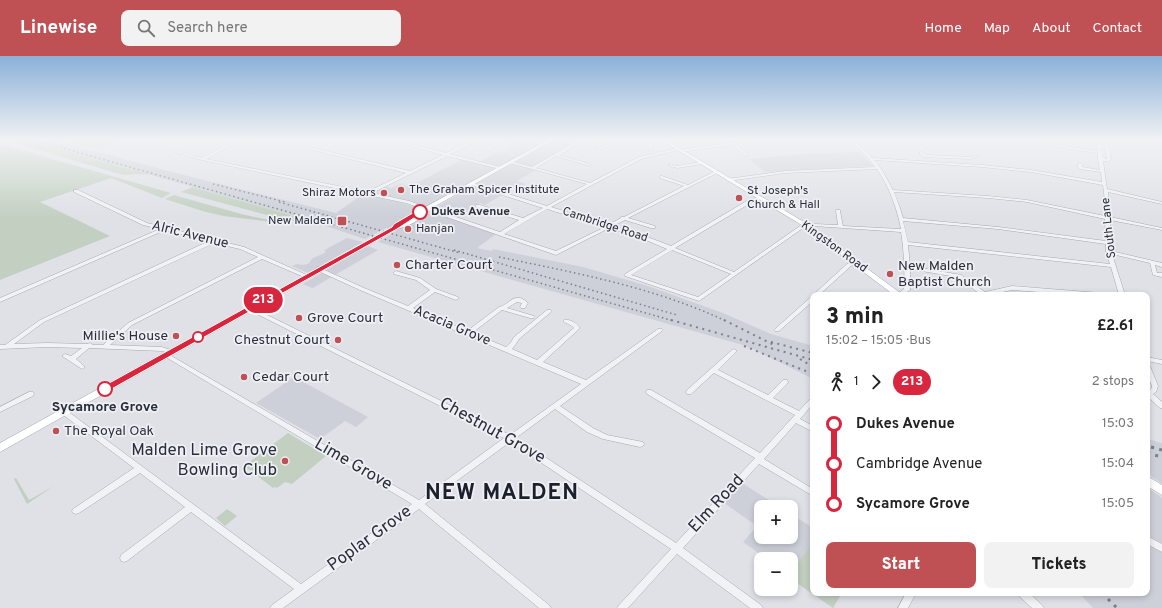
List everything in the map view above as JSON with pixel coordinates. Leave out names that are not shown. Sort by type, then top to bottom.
[{"type":"main road","points":[[0,448],[318,269],[385,233],[409,222],[424,213],[426,210],[503,166]]},
{"type":"main road","name":"Kingston Road","points":[[706,166],[807,226],[895,292]]},
{"type":"main road","points":[[1150,482],[1162,491]]},
{"type":"street","points":[[232,166],[407,202],[426,210],[556,253],[716,172]]},
{"type":"street","points":[[382,166],[408,172]]},
{"type":"street","points":[[367,194],[421,166]]},
{"type":"street","points":[[490,166],[498,168]]},
{"type":"street","points":[[525,166],[591,184]]},
{"type":"street","points":[[534,168],[538,166]]},
{"type":"street","points":[[500,234],[523,220],[627,166]]},
{"type":"street","points":[[672,167],[681,166]]},
{"type":"street","points":[[984,166],[1031,171],[1104,184]]},
{"type":"street","points":[[1080,166],[1080,168],[1101,171]]},
{"type":"street","name":"South Lane","points":[[1101,166],[1107,201],[1109,252],[1121,292]]},
{"type":"street","points":[[728,180],[778,173],[878,168],[892,191],[898,205],[905,243],[907,267],[907,290],[904,292]]},
{"type":"street","points":[[661,177],[687,186]]},
{"type":"street","name":"Cambridge Road","points":[[472,184],[643,237],[735,274]]},
{"type":"street","points":[[1105,190],[1162,203]]},
{"type":"street","name":"Alric Avenue","points":[[76,191],[141,222],[242,248],[306,276]]},
{"type":"street","points":[[892,191],[1027,201],[1162,229]]},
{"type":"street","points":[[759,198],[752,200],[627,275],[699,299],[798,229],[814,225],[902,231]]},
{"type":"street","points":[[478,206],[523,220]]},
{"type":"street","points":[[838,211],[841,226]]},
{"type":"street","points":[[623,218],[653,227]]},
{"type":"street","points":[[900,219],[998,228],[1108,243]]},
{"type":"street","points":[[0,300],[164,229]]},
{"type":"street","points":[[3,347],[38,323],[214,242]]},
{"type":"street","points":[[905,243],[1113,266]]},
{"type":"street","points":[[1109,252],[1162,265]]},
{"type":"street","points":[[105,346],[130,324],[261,257]]},
{"type":"street","points":[[819,292],[849,265],[856,263]]},
{"type":"street","points":[[1152,263],[1155,274],[1162,275]]},
{"type":"street","points":[[907,267],[959,276],[979,292]]},
{"type":"street","name":"Acacia Grove","points":[[318,269],[586,383]]},
{"type":"street","points":[[396,273],[418,278],[434,290],[456,298]]},
{"type":"street","points":[[999,292],[1012,288],[1062,292]]},
{"type":"street","points":[[409,308],[434,290]]},
{"type":"street","points":[[504,308],[515,300],[523,301],[525,303],[523,307]]},
{"type":"street","points":[[777,330],[810,301]]},
{"type":"street","name":"Chestnut Grove","points":[[249,308],[510,438],[676,548],[758,608]]},
{"type":"street","points":[[468,333],[497,309],[504,308],[532,317]]},
{"type":"street","points":[[507,350],[514,343],[516,338],[548,310]]},
{"type":"street","points":[[538,363],[577,328],[574,324],[566,321]]},
{"type":"street","name":"Poplar Grove","points":[[275,608],[660,330]]},
{"type":"street","points":[[3,347],[90,345],[162,349],[169,353]]},
{"type":"street","points":[[72,359],[90,345]]},
{"type":"street","points":[[689,392],[734,351]]},
{"type":"street","name":"Lime Grove","points":[[169,353],[419,504],[546,608]]},
{"type":"street","points":[[65,356],[72,359],[82,367]]},
{"type":"street","points":[[1150,360],[1162,362]]},
{"type":"street","points":[[713,370],[769,398],[810,427]]},
{"type":"street","points":[[1150,374],[1155,386],[1154,390],[1150,393]]},
{"type":"street","points":[[769,398],[785,382]]},
{"type":"street","points":[[649,392],[759,458],[810,491]]},
{"type":"street","points":[[0,410],[31,394]]},
{"type":"street","points":[[1150,396],[1162,406]]},
{"type":"street","name":"Elm Road","points":[[622,608],[810,403]]},
{"type":"street","points":[[555,406],[590,430],[606,437],[640,444]]},
{"type":"street","points":[[64,412],[301,589]]},
{"type":"street","points":[[76,511],[139,469]]},
{"type":"street","points":[[124,558],[191,507]]},
{"type":"street","points":[[1150,542],[1162,548]]},
{"type":"street","points":[[903,608],[909,596]]},
{"type":"street","points":[[1025,596],[1039,608]]},
{"type":"shaded area","points":[[118,166],[148,166],[336,213],[363,194],[407,204],[418,208],[419,210],[388,229],[386,228],[365,239],[302,218]]},
{"type":"shaded area","points":[[450,166],[501,166],[425,207],[371,193],[385,186],[391,188],[400,184],[409,187]]},
{"type":"shaded area","points":[[508,166],[539,166],[536,170],[517,181],[524,183],[525,185],[522,186],[515,185],[511,188],[507,186],[500,191],[477,183]]},
{"type":"shaded area","points":[[757,166],[873,166],[765,172]]},
{"type":"shaded area","points":[[473,185],[503,194],[485,205],[480,203],[457,217],[433,209]]},
{"type":"shaded area","points":[[427,213],[439,214],[496,234],[477,248],[492,251],[493,249],[583,267],[648,286],[723,313],[771,334],[810,345],[810,378],[743,345],[378,242],[396,231],[394,230]]},
{"type":"shaded area","points":[[347,238],[363,242],[308,273],[292,266],[297,264],[308,264],[313,258],[325,253],[326,251],[324,251],[328,248]]},
{"type":"shaded area","points":[[367,246],[378,250],[311,289],[312,288],[303,284]]},
{"type":"shaded area","points":[[294,377],[368,417],[356,427],[345,421],[320,439],[256,403]]},
{"type":"shaded area","points":[[1150,440],[1162,443],[1162,484],[1150,475]]},
{"type":"shaded area","points":[[742,483],[769,500],[754,500],[754,524],[724,503]]},
{"type":"shaded area","points":[[1150,489],[1162,498],[1162,608],[1093,608],[1082,596],[1150,596]]},
{"type":"shaded area","points":[[798,518],[810,526],[810,590],[798,581],[798,552],[757,552],[743,542],[754,529],[754,544],[798,544]]},
{"type":"green space","points":[[0,166],[76,166],[171,193],[162,198],[111,178],[40,202],[110,236],[0,280]]},
{"type":"green space","points":[[92,166],[118,166],[150,175],[123,175]]},
{"type":"green space","points":[[192,187],[287,214],[323,227],[263,214],[181,192]]},
{"type":"green space","points":[[174,195],[241,214],[289,224],[224,216],[165,199]]},
{"type":"green space","name":"Malden Lime Grove Bowling Club","points":[[288,433],[326,456],[292,484],[285,482],[277,488],[273,488],[244,466]]},
{"type":"green space","points":[[16,478],[29,500],[54,486],[27,504],[14,479]]},
{"type":"green space","points":[[227,509],[237,516],[225,526],[216,518]]},
{"type":"green space","points":[[810,546],[810,592],[798,584],[798,563]]},
{"type":"green space","points":[[816,596],[840,596],[833,608]]},
{"type":"railway","points":[[125,166],[674,321]]},
{"type":"railway","points":[[213,184],[285,202]]},
{"type":"railway","points":[[279,202],[460,253]]},
{"type":"railway","points":[[454,250],[677,315]]},
{"type":"railway","points":[[499,257],[614,282],[671,299],[726,321]]},
{"type":"railway","points":[[671,320],[810,359]]},
{"type":"railway","points":[[726,321],[774,345]]},
{"type":"railway","points":[[771,342],[810,352]]},
{"type":"railway","points":[[744,346],[810,373]]},
{"type":"railway","points":[[800,359],[810,365]]},
{"type":"railway","points":[[1150,447],[1154,448]]},
{"type":"railway","points":[[1151,447],[1162,450]]},
{"type":"railway","points":[[1150,454],[1162,457]]},
{"type":"railway","points":[[1105,596],[1117,608]]},
{"type":"bus line","name":"213","points":[[105,389],[306,276],[395,228],[404,220],[420,212]]},
{"type":"place","name":"The Graham Spicer Institute","points":[[401,190]]},
{"type":"place","name":"Shiraz Motors","points":[[384,193]]},
{"type":"place","name":"St Joseph's Church & Hall","points":[[739,198]]},
{"type":"place","name":"Dukes Avenue","points":[[420,212]]},
{"type":"place","name":"New Malden","points":[[342,221]]},
{"type":"place","name":"Hanjan","points":[[408,229]]},
{"type":"place","name":"Charter Court","points":[[397,265]]},
{"type":"place","name":"New Malden Baptist Church","points":[[890,274]]},
{"type":"place","name":"Grove Court","points":[[299,318]]},
{"type":"place","name":"Millie's House","points":[[176,336]]},
{"type":"place","name":"Chestnut Court","points":[[338,340]]},
{"type":"place","name":"Cedar Court","points":[[244,377]]},
{"type":"place","name":"Sycamore Grove","points":[[105,389]]},
{"type":"place","name":"The Royal Oak","points":[[56,431]]},
{"type":"place","name":"Malden Lime Grove Bowling Club","points":[[285,461]]},
{"type":"district","name":"NEW MALDEN","points":[[502,493]]}]
